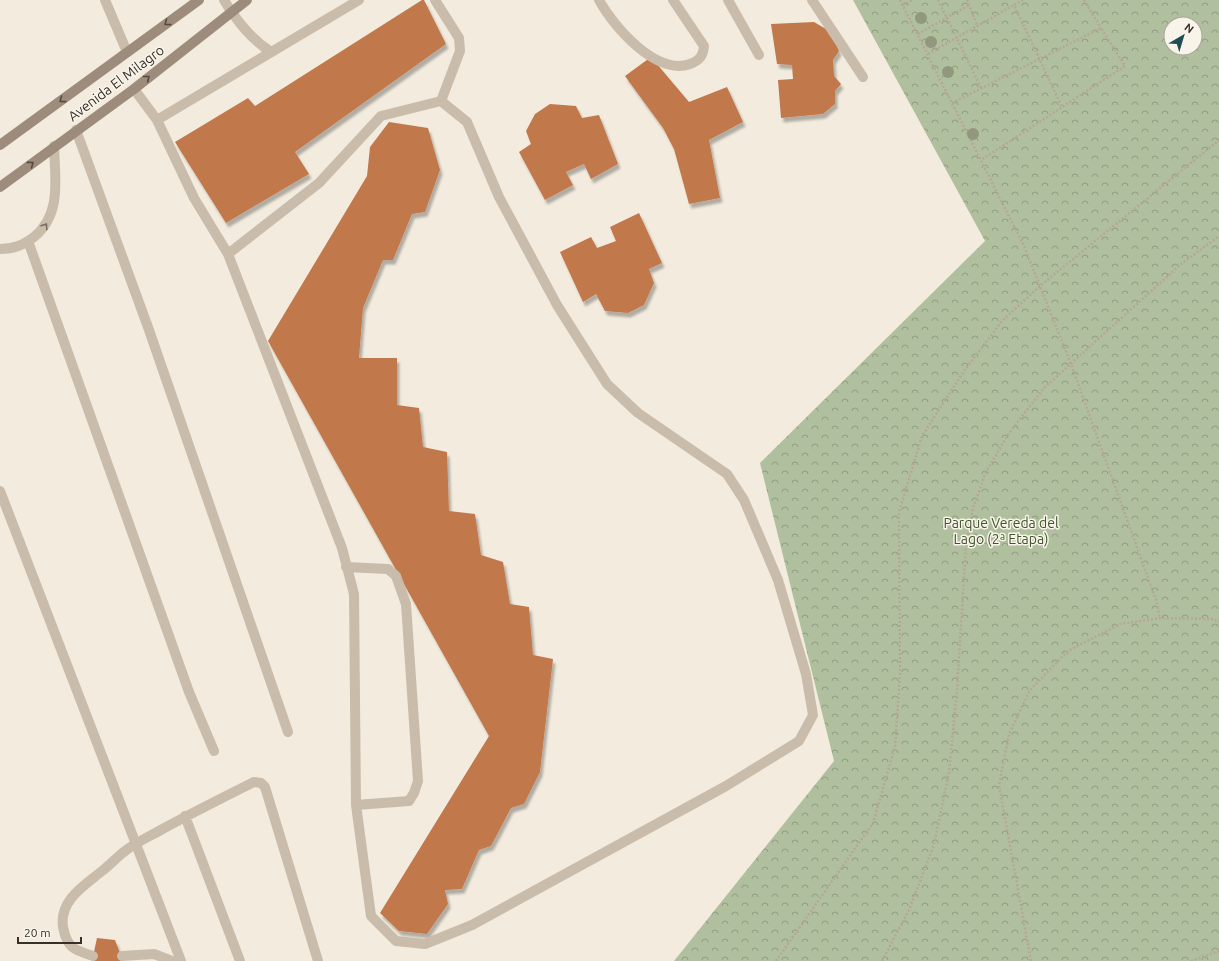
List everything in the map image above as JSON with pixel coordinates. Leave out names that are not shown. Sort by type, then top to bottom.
[{"type":"main road","name":"Avenida El Milagro","points":[[0,145],[199,0]]},
{"type":"main road","name":"Avenida El Milagro","points":[[0,187],[54,146],[134,89],[247,0]]},
{"type":"street","points":[[104,0],[127,52]]},
{"type":"street","points":[[224,0],[244,30],[257,43],[271,52]]},
{"type":"street","points":[[156,120],[359,0]]},
{"type":"street","points":[[435,0],[459,38],[460,51],[440,101]]},
{"type":"street","points":[[599,0],[606,12],[633,44],[655,58],[675,66],[688,65],[698,61],[703,55],[704,46],[673,0]]},
{"type":"street","points":[[728,0],[759,56]]},
{"type":"street","points":[[812,0],[863,77]]},
{"type":"street","points":[[134,89],[156,120],[194,198],[228,254],[342,548],[354,594],[356,805],[371,916],[396,941],[425,944],[472,925],[726,786],[800,741],[813,715],[806,674],[778,580],[744,500],[727,474],[638,413],[607,384],[557,306],[500,197],[467,122],[440,101]]},
{"type":"street","points":[[228,254],[320,183],[381,116],[440,101]]},
{"type":"street","points":[[76,130],[149,330],[288,732]]},
{"type":"street","points":[[0,249],[13,249],[28,242],[45,228],[53,209],[55,191],[54,146]]},
{"type":"street","points":[[28,242],[189,692],[214,751]]},
{"type":"street","points":[[0,491],[181,961]]},
{"type":"street","points":[[346,567],[388,569],[396,576],[406,604],[418,781],[414,793],[409,801],[356,805]]},
{"type":"street","points":[[93,956],[75,950],[66,940],[63,924],[66,907],[73,895],[112,864],[124,851],[185,816],[254,782],[261,783],[266,787],[318,961]]},
{"type":"street","points":[[185,816],[240,961]]},
{"type":"street","points":[[122,956],[154,954],[172,961]]},
{"type":"path","points":[[900,0],[1024,246],[1071,364],[1156,600],[1160,618]]},
{"type":"path","points":[[903,5],[912,0]]},
{"type":"path","points":[[938,0],[981,88]]},
{"type":"path","points":[[967,0],[978,27]]},
{"type":"path","points":[[928,54],[978,27],[1023,0]]},
{"type":"path","points":[[981,160],[1125,66],[1084,0]]},
{"type":"path","points":[[918,34],[969,5]]},
{"type":"path","points":[[1014,5],[1062,107]]},
{"type":"path","points":[[952,103],[1101,28]]},
{"type":"path","points":[[776,961],[873,823],[895,747],[900,674],[899,512],[922,436],[964,371],[1002,322],[1040,286],[1219,140]]},
{"type":"path","points":[[882,961],[908,910],[934,845],[949,772],[958,690],[966,544],[973,508],[986,472],[1009,433],[1044,388],[1180,265],[1219,236]]},
{"type":"path","points":[[1031,961],[999,785],[1009,734],[1030,690],[1068,651],[1120,624],[1160,618],[1213,619],[1219,622]]},
{"type":"path","points":[[1191,961],[1219,950]]},
{"type":"green space","name":"Parque Vereda del Lago (2ª Etapa)","points":[[853,0],[1219,0],[1219,961],[674,961],[834,761],[760,463],[985,241]]},
{"type":"building","points":[[424,0],[446,44],[295,152],[309,174],[226,223],[175,142],[248,98],[255,106]]},
{"type":"building","points":[[814,22],[831,32],[839,51],[833,60],[834,76],[841,84],[835,91],[835,104],[823,114],[781,118],[778,80],[793,79],[792,65],[777,64],[771,24]]},
{"type":"building","points":[[651,57],[689,102],[727,87],[743,122],[709,140],[720,198],[689,204],[674,149],[663,128],[625,76]]},
{"type":"building","points":[[550,104],[576,106],[582,118],[599,115],[618,164],[591,179],[584,164],[566,172],[573,185],[545,200],[519,152],[531,144],[526,131],[535,114]]},
{"type":"building","points":[[389,122],[428,128],[440,170],[425,212],[412,214],[393,260],[383,260],[363,308],[359,358],[397,358],[397,405],[419,408],[423,447],[447,452],[449,511],[475,514],[481,555],[503,562],[510,604],[529,607],[533,655],[553,659],[540,772],[524,804],[511,808],[491,846],[479,850],[462,889],[445,890],[448,904],[427,934],[399,931],[380,913],[489,736],[268,341],[367,176],[370,147]]},
{"type":"building","points":[[639,213],[662,263],[649,269],[654,283],[644,305],[628,313],[605,311],[596,294],[583,302],[560,252],[591,237],[597,248],[616,241],[610,227]]},
{"type":"building","points":[[97,938],[115,940],[123,961],[92,961]]}]
